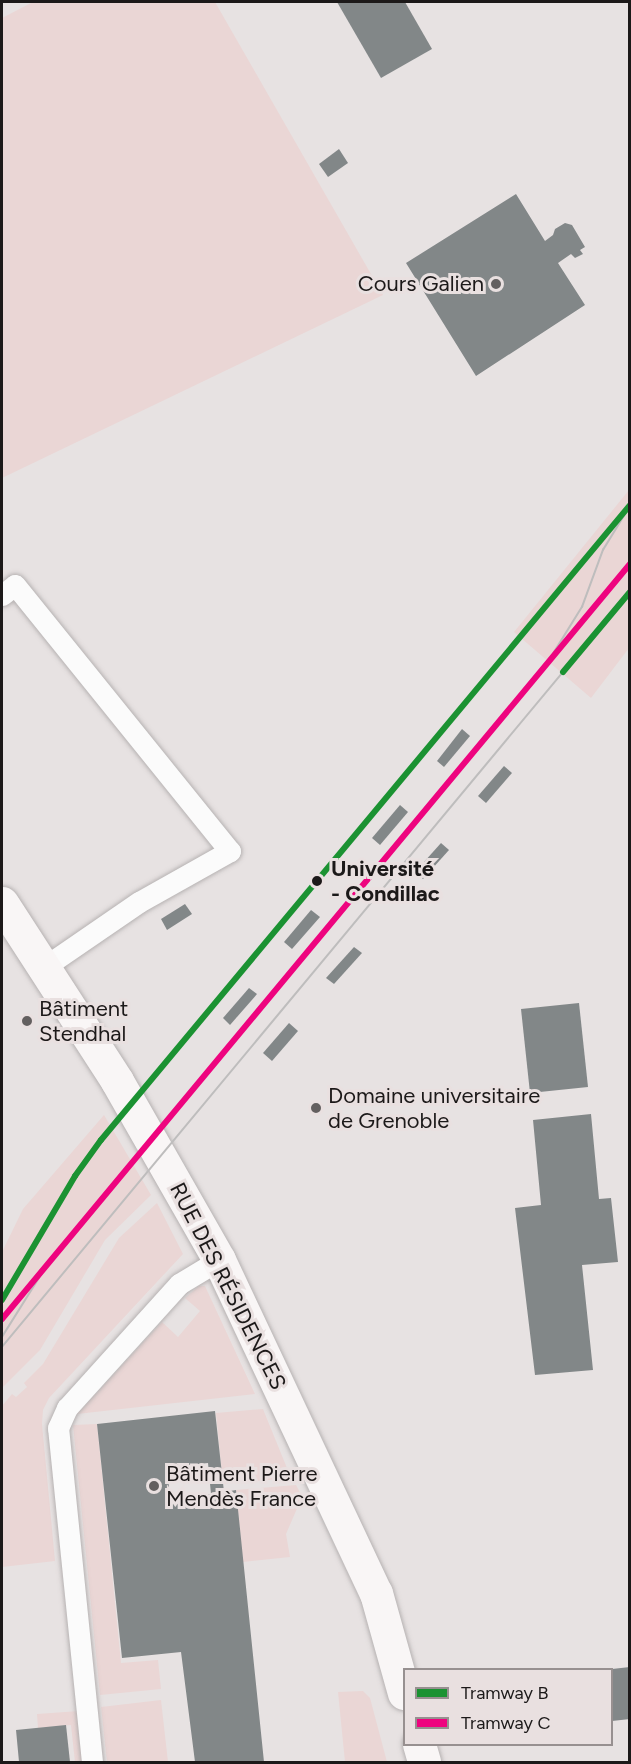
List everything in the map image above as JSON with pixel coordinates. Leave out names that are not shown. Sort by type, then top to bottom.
[{"type":"street","name":"RUE DES RÉSIDENCES","points":[[2,903],[126,1096],[219,1260],[376,1593],[403,1686]]},
{"type":"street","points":[[420,1746],[424,1762]]},
{"type":"lane","points":[[2,595],[15,585],[230,851],[139,902],[43,968]]},
{"type":"lane","points":[[92,1762],[58,1428],[67,1408],[179,1284],[219,1260]]},
{"type":"shaded area","points":[[33,2],[215,2],[383,295],[2,478],[2,18]]},
{"type":"shaded area","points":[[629,490],[629,648],[591,698],[514,632]]},
{"type":"shaded area","points":[[104,1115],[151,1195],[105,1240],[40,1350],[2,1388],[2,1252],[23,1209]]},
{"type":"shaded area","points":[[157,1203],[183,1254],[49,1398],[43,1410],[42,1424],[55,1561],[2,1567],[2,1406],[12,1394],[16,1397],[27,1387],[24,1383],[43,1364],[119,1238]]},
{"type":"shaded area","points":[[199,1286],[205,1286],[255,1394],[77,1414],[162,1322],[178,1337],[200,1311],[185,1298]]},
{"type":"shaded area","points":[[263,1409],[291,1478],[223,1484],[216,1413]]},
{"type":"shaded area","points":[[97,1424],[121,1663],[158,1660],[161,1689],[100,1695],[73,1425]]},
{"type":"shaded area","points":[[296,1485],[304,1500],[299,1504],[286,1534],[290,1557],[243,1562],[236,1490]]},
{"type":"shaded area","points":[[363,1691],[370,1698],[387,1762],[345,1762],[338,1692]]},
{"type":"shaded area","points":[[161,1700],[168,1762],[107,1762],[101,1707]]},
{"type":"shaded area","points":[[79,1711],[84,1762],[75,1762],[71,1725],[38,1728],[37,1714]]},
{"type":"building","points":[[337,2],[405,2],[432,49],[381,78]]},
{"type":"building","points":[[339,149],[348,163],[328,177],[319,164]]},
{"type":"building","name":"Cours Galien","points":[[516,194],[545,241],[553,235],[555,229],[565,223],[572,225],[585,247],[580,250],[583,254],[575,258],[571,254],[558,263],[585,305],[476,376],[406,263]]},
{"type":"building","points":[[462,729],[470,736],[444,767],[437,761]]},
{"type":"building","points":[[504,766],[512,773],[486,803],[478,796]]},
{"type":"building","name":"Université - Condillac","points":[[400,805],[408,812],[380,845],[372,838]]},
{"type":"building","name":"Université - Condillac","points":[[441,843],[449,850],[423,879],[415,872]]},
{"type":"building","points":[[185,904],[192,914],[167,930],[161,919]]},
{"type":"building","name":"Université - Condillac","points":[[311,910],[320,917],[292,949],[284,942]]},
{"type":"building","name":"Université - Condillac","points":[[354,947],[362,953],[334,984],[326,978]]},
{"type":"building","points":[[249,988],[257,994],[230,1025],[223,1018]]},
{"type":"building","points":[[579,1003],[588,1087],[530,1093],[521,1009]]},
{"type":"building","points":[[289,1023],[298,1031],[272,1061],[263,1053]]},
{"type":"building","points":[[591,1114],[599,1199],[611,1198],[618,1262],[582,1265],[593,1370],[535,1375],[515,1208],[541,1205],[533,1120]]},
{"type":"building","points":[[215,1411],[224,1492],[236,1490],[264,1762],[195,1762],[181,1652],[122,1658],[97,1424]],"holes":[[[208,1463],[211,1494],[170,1498],[167,1467]]]},
{"type":"building","points":[[630,1667],[630,1719],[613,1721],[613,1669]]},
{"type":"building","points":[[66,1725],[70,1762],[19,1762],[16,1730]]},
{"type":"tram line","name":"B","points":[[2,1300],[75,1176],[101,1140],[630,505]]},
{"type":"tram line","points":[[551,657],[582,607],[603,550],[630,506]]},
{"type":"tram line","name":"C","points":[[2,1319],[630,564]]},
{"type":"tram line","name":"B","points":[[563,672],[630,592]]},
{"type":"tram line","points":[[2,1347],[563,672]]},
{"type":"tram line","points":[[2,1337],[49,1262]]},
{"type":"place","name":"Cours Galien","points":[[496,284]]},
{"type":"place","name":"Université - Condillac","points":[[317,881]]},
{"type":"place","name":"Bâtiment Stendhal","points":[[27,1021]]},
{"type":"place","name":"Domaine universitaire de Grenoble","points":[[316,1108]]},
{"type":"place","name":"Bâtiment Pierre Mendès France","points":[[154,1486]]}]
